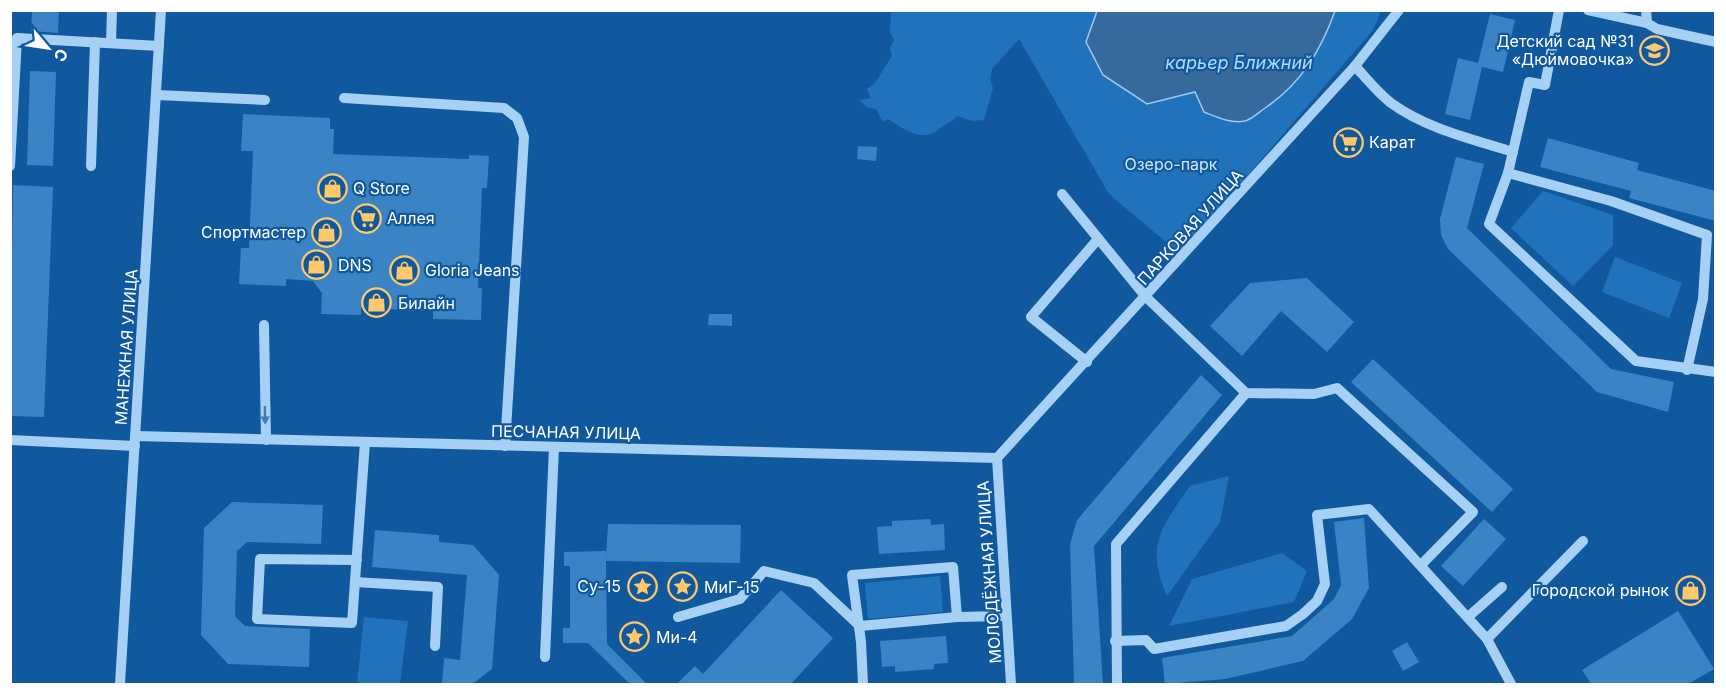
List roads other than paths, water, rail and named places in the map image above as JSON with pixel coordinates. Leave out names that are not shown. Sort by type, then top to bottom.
[{"type":"street","points":[[111,43],[112,10]]},
{"type":"street","name":"МАНЕЖНАЯ УЛИЦА","points":[[120,684],[161,10]]},
{"type":"street","name":"ПАРКОВАЯ УЛИЦА","points":[[997,458],[1355,66],[1399,10]]},
{"type":"street","points":[[1559,10],[1545,85],[1529,82],[1508,173],[1489,224],[1636,362],[1716,372]]},
{"type":"street","points":[[1588,10],[1716,42]]},
{"type":"street","points":[[1646,10],[1647,23]]},
{"type":"street","points":[[10,166],[14,38],[159,46]]},
{"type":"street","points":[[91,166],[94,42]]},
{"type":"street","points":[[1355,66],[1390,103],[1446,131],[1513,152]]},
{"type":"street","points":[[157,95],[265,100]]},
{"type":"street","points":[[344,98],[504,108],[517,118],[524,137],[505,446]]},
{"type":"street","points":[[1508,173],[1611,201],[1707,235],[1703,298],[1687,370]]},
{"type":"street","points":[[1062,194],[1146,297],[1246,393],[1314,394],[1337,388],[1473,512],[1421,565]]},
{"type":"street","points":[[1087,362],[1031,317],[1098,238]]},
{"type":"street","points":[[264,325],[266,440]]},
{"type":"street","points":[[1117,684],[1116,544],[1246,393]]},
{"type":"street","name":"ПЕСЧАНАЯ УЛИЦА","points":[[10,440],[266,440],[997,458]]},
{"type":"street","points":[[357,560],[261,559],[257,619],[352,623],[356,582],[366,442]]},
{"type":"street","points":[[545,657],[554,447]]},
{"type":"street","name":"МОЛОДЁЖНАЯ УЛИЦА","points":[[997,458],[1011,684]]},
{"type":"street","points":[[1115,641],[1146,640],[1154,649],[1286,626],[1317,601],[1325,584],[1317,516],[1369,509],[1421,565],[1430,579],[1487,639],[1511,684]]},
{"type":"street","points":[[1487,639],[1583,541]]},
{"type":"street","points":[[863,684],[860,626],[852,575],[953,567],[957,617]]},
{"type":"street","points":[[678,616],[740,599],[764,571],[814,583],[860,626],[957,617],[1005,616]]},
{"type":"street","points":[[356,582],[438,587],[435,646]]},
{"type":"street","points":[[1468,617],[1502,587]]},
{"type":"water","name":"карьер Ближний","points":[[1097,10],[1335,11],[1316,53],[1299,77],[1278,99],[1250,119],[1235,122],[1204,112],[1195,92],[1147,104],[1103,75],[1086,42]]},
{"type":"place","name":"Детский сад №31 «Дюймовочка»","points":[[1655,50]]},
{"type":"place","name":"Карат","points":[[1348,142]]},
{"type":"place","name":"Q Store","points":[[332,188]]},
{"type":"place","name":"Аллея","points":[[366,218]]},
{"type":"place","name":"Спортмастер","points":[[327,232]]},
{"type":"place","name":"DNS","points":[[317,265]]},
{"type":"place","name":"Gloria Jeans","points":[[404,270]]},
{"type":"place","name":"Билайн","points":[[377,303]]},
{"type":"place","name":"Су-15","points":[[642,586]]},
{"type":"place","name":"МиГ-15","points":[[683,587]]},
{"type":"place","name":"Городской рынок","points":[[1690,590]]},
{"type":"place","name":"Ми-4","points":[[635,637]]},
{"type":"park label","name":"Озеро-парк","points":[[1171,164]]}]
